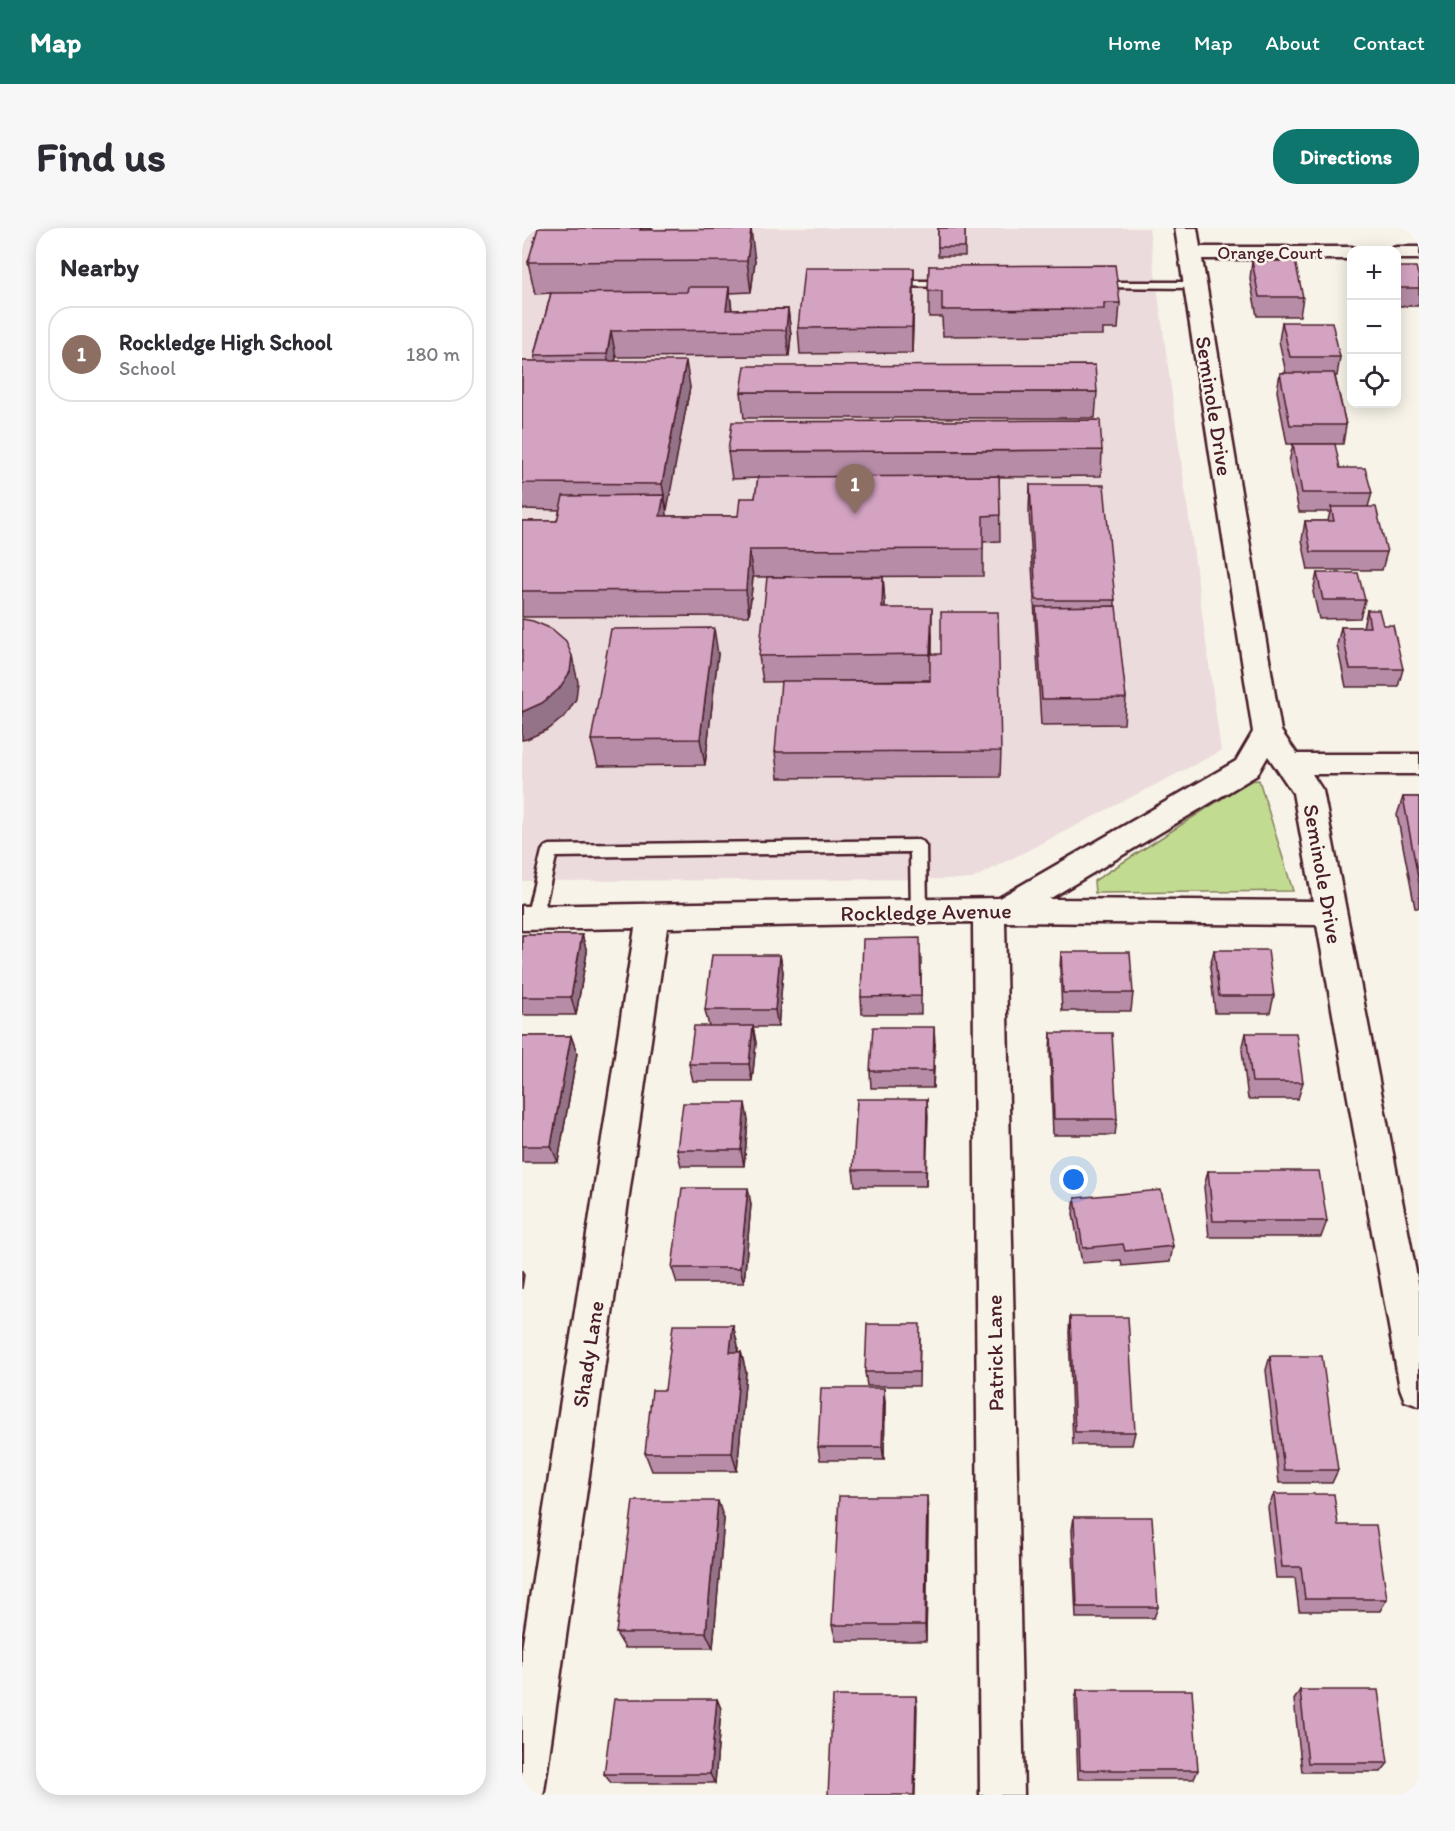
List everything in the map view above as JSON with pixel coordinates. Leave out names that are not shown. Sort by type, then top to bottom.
[{"type":"street","name":"Orange Court","points":[[1187,240],[1347,253]]},
{"type":"street","name":"Seminole Drive","points":[[1187,240],[1267,732],[1308,791],[1330,913],[1413,1316],[1419,1388]]},
{"type":"street","points":[[1401,253],[1419,253]]},
{"type":"street","points":[[996,910],[1247,768],[1267,732]]},
{"type":"street","points":[[1289,764],[1419,764]]},
{"type":"street","name":"Rockledge Avenue","points":[[528,918],[996,910],[1330,913]]},
{"type":"street","name":"Patrick Lane","points":[[996,910],[1002,1795]]},
{"type":"street","name":"Shady Lane","points":[[522,1791],[653,917]]},
{"type":"lane","points":[[879,284],[960,284]]},
{"type":"lane","points":[[1088,285],[1195,285]]},
{"type":"lane","points":[[528,918],[550,851],[918,846],[919,912]]},
{"type":"shaded area","points":[[522,228],[1149,228],[1221,751],[972,879],[522,881]]},
{"type":"green space","points":[[1259,780],[1293,891],[1095,893],[1094,881],[1249,781]]},
{"type":"building","points":[[538,228],[751,229],[747,261],[528,262]]},
{"type":"building","points":[[938,228],[965,228],[965,247],[938,247]]},
{"type":"building","points":[[1252,261],[1295,261],[1303,297],[1259,297]]},
{"type":"building","points":[[1115,265],[1120,303],[1104,303],[1104,309],[942,310],[942,291],[928,291],[929,266]]},
{"type":"building","points":[[1401,267],[1416,267],[1419,288],[1401,288]]},
{"type":"building","points":[[804,268],[914,268],[912,327],[798,328]]},
{"type":"building","points":[[688,287],[729,287],[726,310],[788,309],[786,330],[611,331],[607,354],[535,355],[551,293],[687,292]]},
{"type":"building","points":[[1282,322],[1332,322],[1340,357],[1290,357]]},
{"type":"building","points":[[522,361],[686,361],[662,484],[522,483]]},
{"type":"building","points":[[1095,365],[1097,392],[741,392],[745,366]]},
{"type":"building","points":[[1280,373],[1334,373],[1346,425],[1290,425]]},
{"type":"building","points":[[1100,420],[1102,450],[728,452],[732,422]]},
{"type":"building","points":[[1293,444],[1335,444],[1340,468],[1365,468],[1372,493],[1302,493]]},
{"type":"building","points":[[999,476],[1000,515],[983,516],[983,549],[749,550],[746,590],[522,591],[522,521],[557,521],[563,496],[664,495],[660,516],[738,516],[740,498],[755,498],[758,477]]},
{"type":"building","points":[[1030,485],[1104,485],[1115,600],[1036,600]]},
{"type":"building","points":[[1331,507],[1376,507],[1387,552],[1311,552],[1305,521],[1334,521]]},
{"type":"building","points":[[1317,573],[1358,573],[1365,600],[1323,600]]},
{"type":"building","points":[[767,577],[883,577],[882,608],[932,608],[930,654],[759,656]]},
{"type":"building","points":[[1116,606],[1126,698],[1042,699],[1036,607]]},
{"type":"building","points":[[1367,610],[1379,610],[1383,625],[1393,625],[1403,669],[1350,669],[1341,627],[1370,627]]},
{"type":"building","points":[[941,612],[998,612],[1001,751],[775,752],[781,681],[930,681],[930,654],[941,654]]},
{"type":"building","points":[[522,619],[552,629],[566,641],[572,656],[570,672],[559,689],[542,703],[522,712]]},
{"type":"building","points":[[714,628],[700,739],[591,740],[611,629]]},
{"type":"building","points":[[1403,797],[1419,797],[1419,883]]},
{"type":"building","points":[[522,935],[582,935],[571,997],[522,997]]},
{"type":"building","points":[[920,938],[921,996],[861,997],[863,939]]},
{"type":"building","points":[[1214,950],[1268,950],[1274,996],[1219,996]]},
{"type":"building","points":[[1061,952],[1130,952],[1133,993],[1063,993]]},
{"type":"building","points":[[712,955],[780,955],[775,1010],[705,1010]]},
{"type":"building","points":[[694,1026],[753,1026],[749,1064],[689,1064]]},
{"type":"building","points":[[873,1027],[934,1027],[933,1071],[870,1071]]},
{"type":"building","points":[[1051,1033],[1112,1033],[1117,1119],[1054,1119]]},
{"type":"building","points":[[1246,1033],[1296,1033],[1303,1082],[1252,1082]]},
{"type":"building","points":[[522,1036],[571,1036],[551,1146],[522,1146]]},
{"type":"building","points":[[857,1099],[927,1099],[926,1170],[853,1170]]},
{"type":"building","points":[[683,1103],[745,1103],[741,1150],[677,1150]]},
{"type":"building","points":[[1208,1171],[1319,1171],[1327,1221],[1213,1221]]},
{"type":"building","points":[[682,1188],[748,1188],[740,1268],[672,1268]]},
{"type":"building","points":[[1161,1190],[1173,1246],[1125,1251],[1123,1244],[1083,1248],[1075,1198]]},
{"type":"building","points":[[1070,1317],[1128,1317],[1135,1432],[1075,1432]]},
{"type":"building","points":[[867,1324],[920,1324],[919,1372],[865,1372]]},
{"type":"building","points":[[673,1325],[733,1325],[730,1352],[741,1352],[732,1453],[645,1453],[652,1390],[665,1390]]},
{"type":"building","points":[[1270,1356],[1322,1356],[1338,1470],[1284,1470]]},
{"type":"building","points":[[821,1388],[884,1388],[882,1447],[818,1447]]},
{"type":"building","points":[[1274,1494],[1334,1494],[1338,1525],[1376,1525],[1387,1599],[1305,1599],[1301,1567],[1282,1567]]},
{"type":"building","points":[[839,1496],[927,1496],[925,1625],[832,1625]]},
{"type":"building","points":[[633,1501],[718,1501],[706,1633],[616,1633]]},
{"type":"building","points":[[1074,1517],[1152,1517],[1158,1607],[1077,1607]]},
{"type":"building","points":[[1077,1690],[1192,1690],[1198,1770],[1080,1770]]},
{"type":"building","points":[[1300,1690],[1378,1690],[1388,1763],[1308,1763]]},
{"type":"building","points":[[833,1696],[916,1696],[914,1795],[828,1795]]},
{"type":"building","points":[[614,1699],[717,1699],[710,1774],[604,1774]]},
{"type":"place","name":"Rockledge High School","points":[[855,514]]}]
